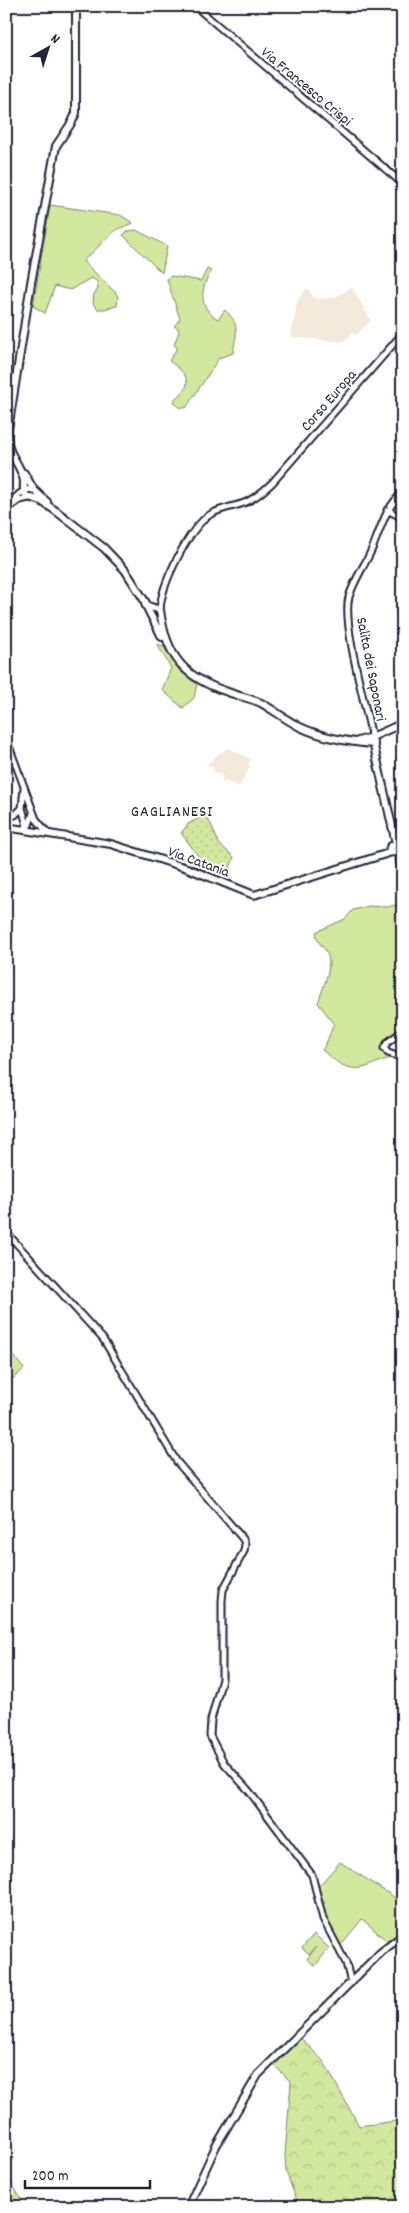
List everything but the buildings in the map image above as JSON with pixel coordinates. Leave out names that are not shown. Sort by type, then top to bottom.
[{"type":"main road","points":[[56,511],[25,493],[23,477],[8,451],[6,436],[56,146],[72,122],[76,112],[76,6]]},
{"type":"main road","points":[[8,451],[34,490],[56,511],[112,556],[129,576],[167,645],[180,665],[193,677],[218,689],[261,703],[300,728],[340,740],[374,744]]},
{"type":"main road","points":[[140,594],[151,608],[160,610],[167,645]]},
{"type":"main road","points":[[352,742],[403,723]]},
{"type":"main road","points":[[340,740],[372,735]]},
{"type":"main road","name":"Salita dei Saponari","points":[[372,735],[393,832],[393,850]]},
{"type":"main road","name":"Via Catania","points":[[6,827],[47,832],[111,844],[187,868],[254,895],[380,857],[393,850]]},
{"type":"main road","points":[[188,2207],[216,2146],[252,2084],[263,2070],[380,1953],[403,1934]]},
{"type":"street","name":"Via Francesco Crispi","points":[[195,6],[403,184]]},
{"type":"street","name":"Corso Europa","points":[[160,610],[161,594],[166,579],[197,527],[212,514],[252,500],[272,483],[403,333]]},
{"type":"street","points":[[6,509],[29,489],[34,490]]},
{"type":"street","points":[[403,492],[387,510],[403,518]]},
{"type":"street","points":[[18,498],[25,493]]},
{"type":"street","name":"Salita dei Saponari","points":[[372,735],[349,625],[349,599],[373,547],[387,510]]},
{"type":"street","points":[[147,609],[154,618],[161,619]]},
{"type":"street","points":[[6,738],[38,824],[47,832]]},
{"type":"street","points":[[24,788],[22,808],[26,829]]},
{"type":"street","points":[[6,817],[15,815],[22,808]]},
{"type":"street","points":[[26,829],[33,812]]},
{"type":"street","points":[[393,850],[399,861],[403,877]]},
{"type":"street","points":[[403,1031],[386,1044],[384,1048],[388,1053],[403,1058]]},
{"type":"street","points":[[6,1232],[96,1332],[122,1368],[177,1462],[239,1532],[245,1544],[241,1557],[224,1590],[222,1600],[222,1679],[209,1728],[214,1748],[224,1763],[249,1791],[306,1867],[316,1886],[324,1919],[346,1963],[351,1983]]},
{"type":"shaded area","points":[[307,287],[314,298],[320,299],[336,297],[352,287],[371,321],[356,335],[351,332],[350,336],[342,342],[291,337],[297,302]]},
{"type":"shaded area","points":[[229,748],[252,760],[248,762],[250,767],[239,787],[225,781],[224,783],[221,780],[223,776],[213,771],[214,768],[207,765],[220,753]]},
{"type":"green space","points":[[50,205],[120,215],[133,223],[116,230],[83,261],[116,293],[118,297],[117,306],[97,309],[93,303],[94,294],[98,289],[97,281],[91,278],[70,290],[55,286],[45,313],[33,306]]},
{"type":"green space","points":[[136,230],[167,246],[162,273],[123,235],[128,231]]},
{"type":"green space","points":[[207,269],[211,271],[203,291],[204,304],[212,315],[218,319],[225,310],[233,320],[236,335],[233,353],[219,358],[186,408],[178,407],[174,401],[183,392],[187,383],[184,374],[169,361],[177,348],[174,344],[179,332],[178,328],[174,326],[180,319],[167,279],[171,276],[201,281]]},
{"type":"green space","points":[[157,644],[163,646],[180,671],[197,684],[194,698],[183,708],[162,690],[171,668]]},
{"type":"green space","points":[[200,810],[211,824],[219,844],[234,857],[225,881],[196,867],[199,857],[181,833],[188,824],[201,817]]},
{"type":"green space","points":[[403,903],[403,1024],[382,1046],[385,1053],[396,1058],[384,1060],[364,1068],[345,1066],[322,1050],[334,1023],[318,1003],[326,980],[329,961],[316,932],[345,919],[353,910],[369,906],[388,907]]},
{"type":"green space","points":[[10,1352],[24,1369],[8,1383],[6,1380],[6,1355]]},
{"type":"green space","points":[[340,1862],[403,1903],[403,1930],[388,1942],[362,1919],[340,1946],[328,1925],[322,1905],[325,1903],[321,1899],[318,1887]]},
{"type":"green space","points":[[314,1934],[329,1948],[315,1966],[307,1959],[316,1947],[309,1955],[302,1948]]},
{"type":"green space","points":[[301,2038],[324,2062],[359,2126],[403,2120],[403,2207],[310,2207],[297,2201],[286,2172],[285,2155],[291,2082],[273,2064]]},
{"type":"green space","points":[[11,2181],[25,2207],[6,2207],[6,2186]]},
{"type":"district","name":"GAGLIANESI","points":[[172,810]]}]
